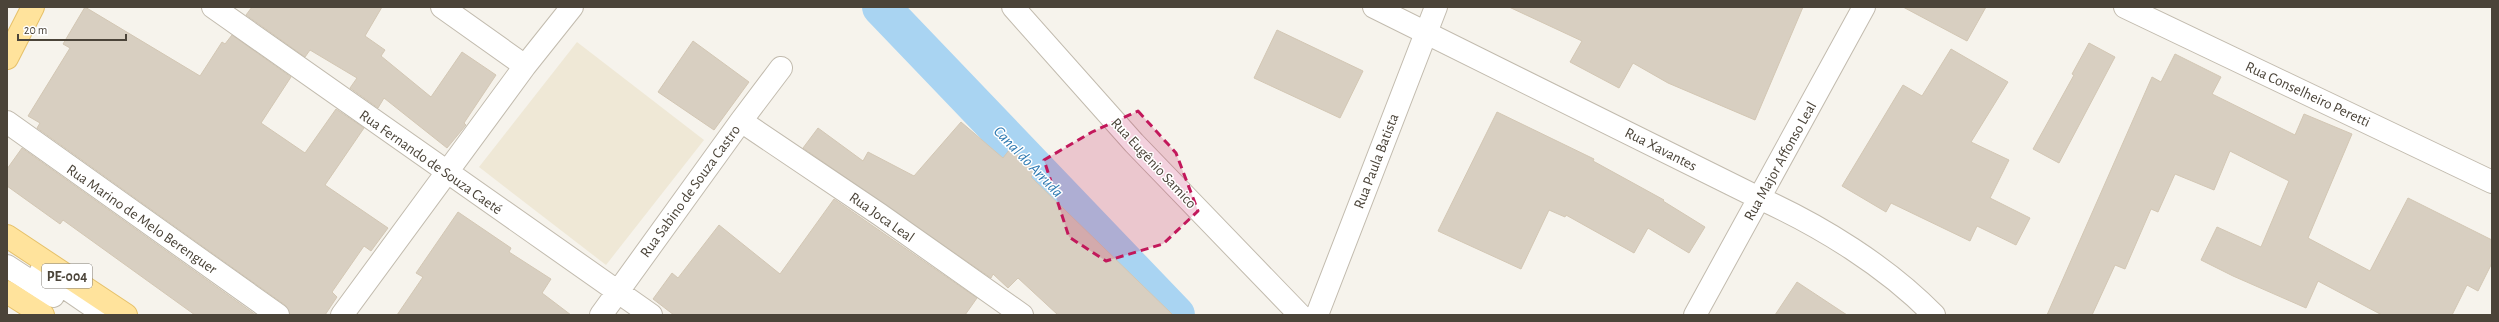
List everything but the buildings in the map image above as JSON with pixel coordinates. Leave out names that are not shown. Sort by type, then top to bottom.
[{"type":"main road","points":[[7,58],[33,7]]},
{"type":"main road","name":"PE-004","points":[[7,236],[126,315]]},
{"type":"main road","name":"PE-004","points":[[7,292],[43,315]]},
{"type":"street","name":"Rua Fernando de Souza Caeté","points":[[213,7],[447,174],[651,315]]},
{"type":"street","points":[[442,7],[525,66]]},
{"type":"street","points":[[342,315],[525,66],[572,7]]},
{"type":"street","name":"Rua Eugênio Samico","points":[[1013,7],[1134,143],[1300,315]]},
{"type":"street","name":"Rua Xavantes","points":[[1374,7],[1759,198],[1801,217],[1833,235],[1881,271],[1934,315]]},
{"type":"street","name":"Rua Paula Batista","points":[[1317,315],[1425,31],[1436,7]]},
{"type":"street","name":"Rua Major Affonso Leal","points":[[1695,315],[1864,7]]},
{"type":"street","name":"Rua Conselheiro Peretti","points":[[2125,7],[2492,182]]},
{"type":"street","name":"Rua Sabino de Souza Castro","points":[[601,315],[741,120],[781,68]]},
{"type":"street","name":"Rua Joca Leal","points":[[741,120],[879,214],[1022,315]]},
{"type":"street","name":"Rua Marino de Melo Berenguer","points":[[7,122],[278,315]]},
{"type":"street","points":[[7,248],[105,315]]},
{"type":"street","points":[[7,266],[82,315]]},
{"type":"highlighted area","points":[[1138,111],[1176,153],[1198,211],[1163,244],[1106,261],[1069,237],[1044,160],[1092,132]]},
{"type":"shaded area","points":[[577,42],[704,140],[606,265],[479,167]]},
{"type":"waterway","name":"Canal do Arruda","points":[[881,7],[1176,315]]}]
